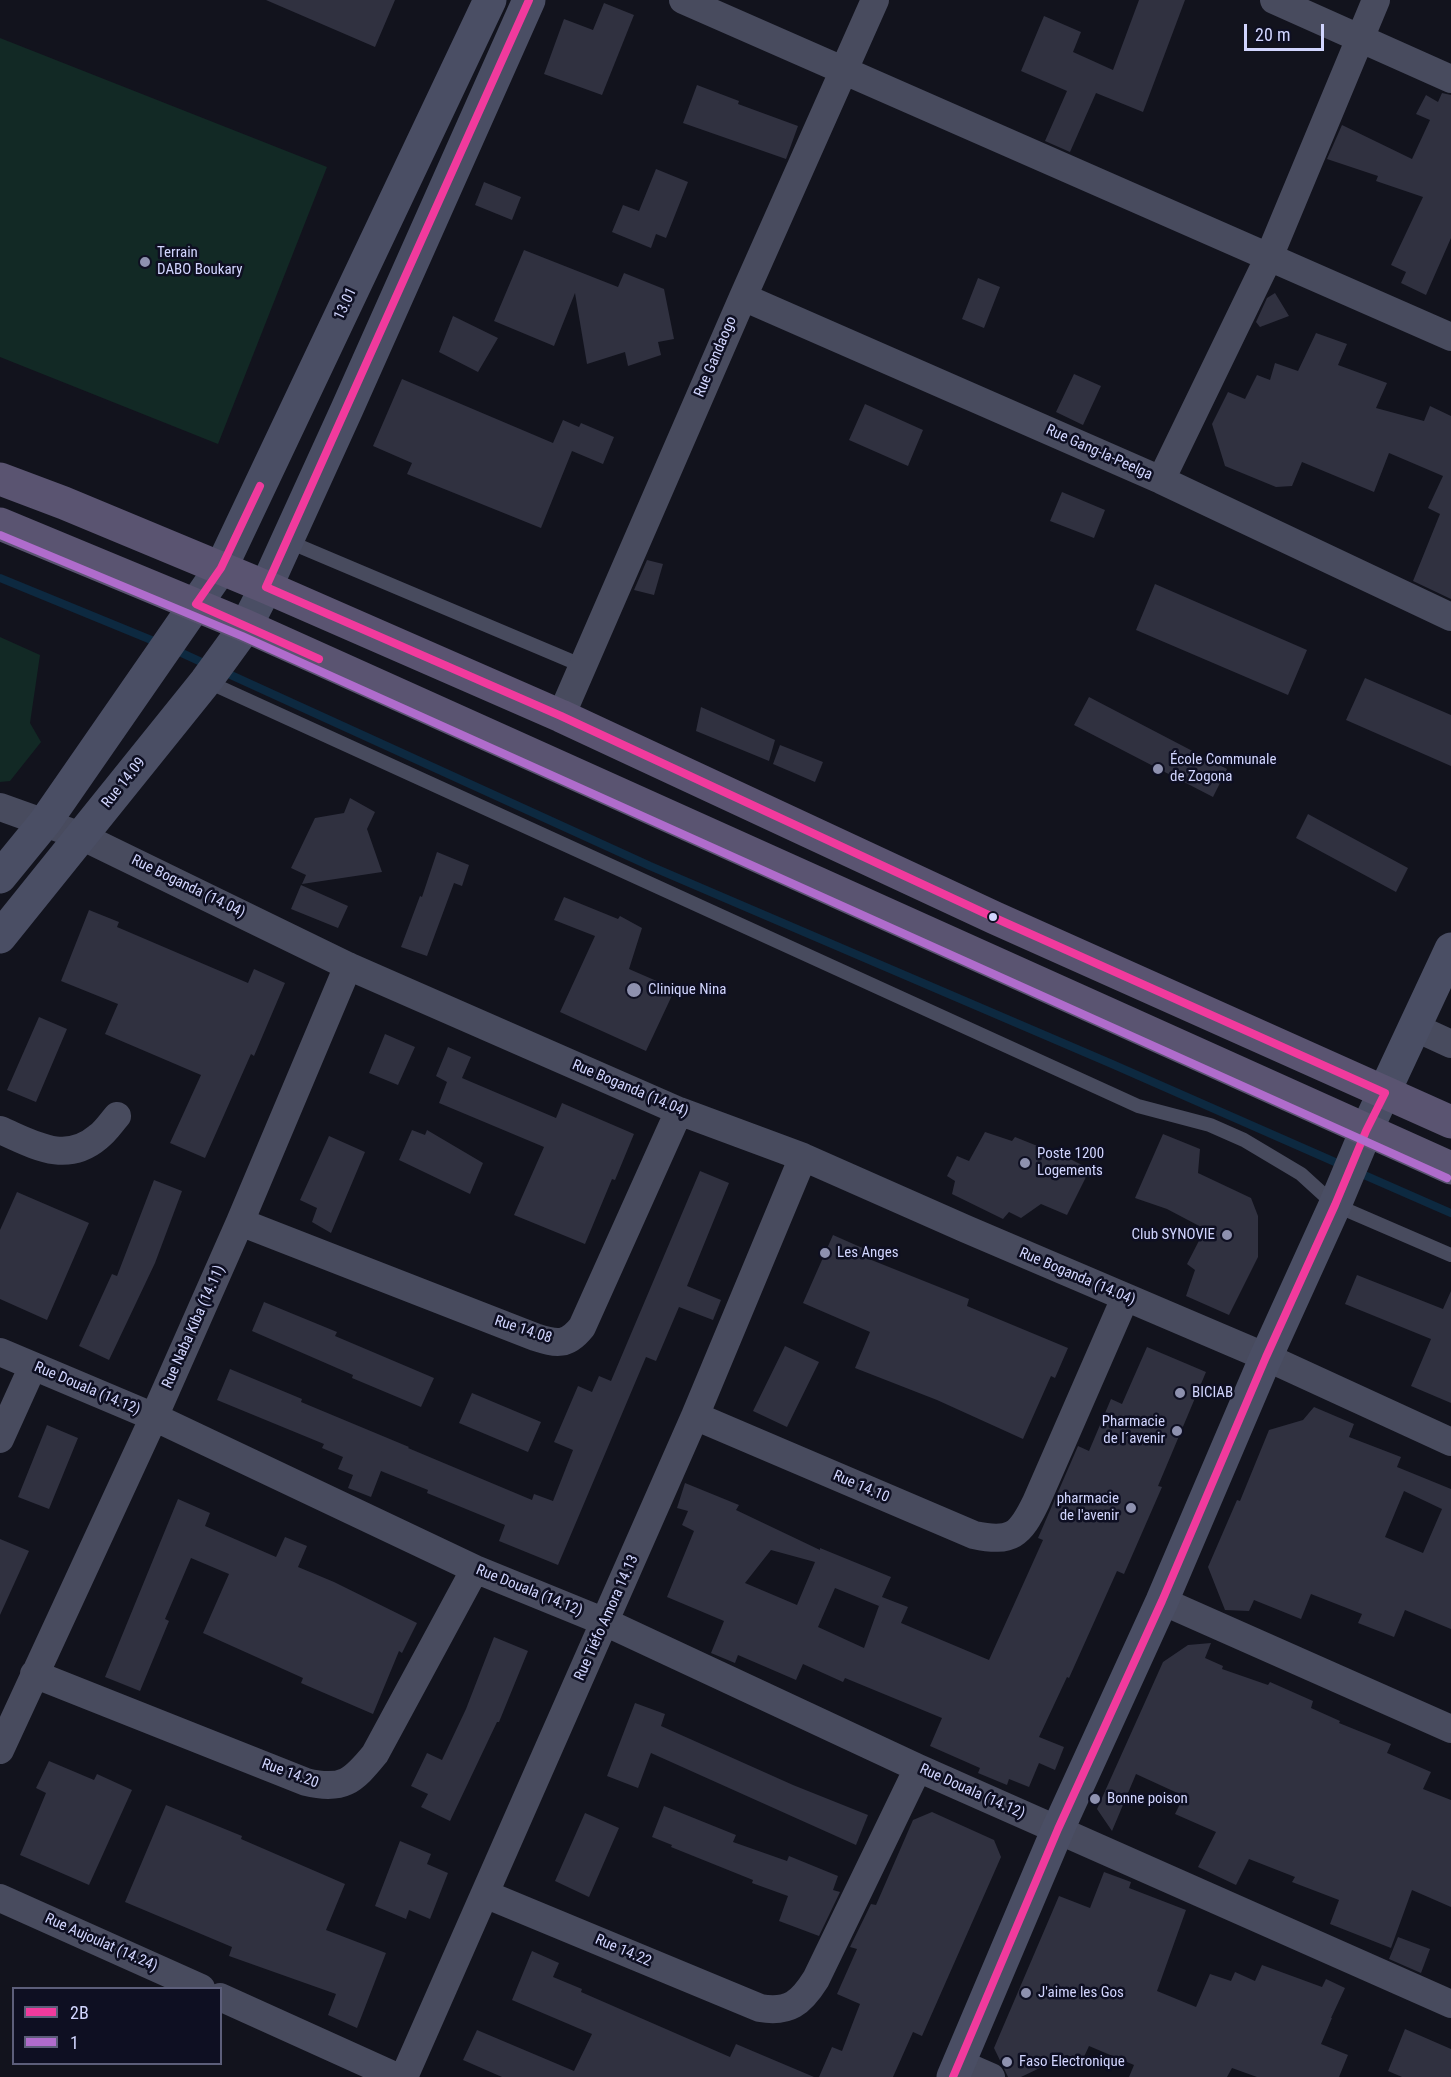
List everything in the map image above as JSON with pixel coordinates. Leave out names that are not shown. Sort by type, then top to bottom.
[{"type":"main road","points":[[0,479],[64,503],[266,587],[561,716],[1006,923],[1451,1122]]},
{"type":"main road","points":[[0,524],[246,626],[1451,1168]]},
{"type":"street","name":"13.01","points":[[196,604],[221,568],[490,0]]},
{"type":"street","points":[[246,626],[287,541],[529,0]]},
{"type":"street","points":[[683,0],[1451,337]]},
{"type":"street","name":"Rue Gandaogo","points":[[561,716],[875,0]]},
{"type":"street","points":[[1275,0],[1451,78]]},
{"type":"street","points":[[1161,480],[1269,257],[1376,0]]},
{"type":"street","name":"Rue Gang-la-Peelga","points":[[743,297],[1161,480],[1451,617]]},
{"type":"street","points":[[0,877],[45,822],[196,604]]},
{"type":"street","name":"Rue 14.09","points":[[0,937],[206,681],[246,626]]},
{"type":"street","name":"Rue Boganda (14.04)","points":[[0,807],[81,836],[348,966],[679,1111],[803,1157],[1266,1357],[1451,1442]]},
{"type":"street","points":[[991,2077],[956,2070],[1058,1829],[1162,1601],[1266,1357],[1366,1131],[1451,949]]},
{"type":"street","name":"Rue Naba Kiba (14.11)","points":[[0,1750],[154,1417],[240,1222],[348,966]]},
{"type":"street","points":[[1414,1027],[1451,1044]]},
{"type":"street","name":"Rue 14.08","points":[[240,1222],[535,1337],[551,1342],[566,1341],[573,1338],[582,1327],[679,1111]]},
{"type":"street","points":[[0,1130],[48,1150],[75,1151],[98,1138],[117,1116]]},
{"type":"street","name":"Rue Tiéfo Amora 14.13","points":[[404,2077],[695,1416],[803,1157]]},
{"type":"street","name":"Rue 14.10","points":[[695,1416],[974,1535],[995,1539],[1014,1534],[1025,1524],[1125,1298]]},
{"type":"street","name":"Rue Douala (14.12)","points":[[0,1353],[154,1417],[475,1569],[605,1622],[918,1768],[1451,2004]]},
{"type":"street","points":[[0,1439],[33,1366]]},
{"type":"street","name":"Rue 14.20","points":[[34,1674],[306,1782],[324,1786],[338,1785],[357,1776],[375,1754],[475,1569]]},
{"type":"street","points":[[1162,1601],[1451,1729]]},
{"type":"street","name":"Rue 14.22","points":[[485,1894],[760,2008],[773,2010],[786,2008],[797,2003],[807,1994],[816,1979],[918,1768]]},
{"type":"street","name":"Rue Aujoulat (14.24)","points":[[0,1898],[197,1987]]},
{"type":"street","points":[[222,1998],[397,2077]]},
{"type":"lane","points":[[287,541],[583,666]]},
{"type":"lane","points":[[206,681],[1138,1106],[1210,1125],[1244,1140],[1301,1174],[1335,1205],[1451,1255]]},
{"type":"green space","name":"Terrain DABO Boukary","points":[[0,38],[327,167],[218,444],[0,357]]},
{"type":"green space","points":[[0,637],[40,655],[30,723],[41,742],[10,781],[0,782]]},
{"type":"building","points":[[266,0],[395,0],[375,47]]},
{"type":"building","points":[[1139,0],[1185,0],[1143,112],[1096,93],[1070,152],[1045,141],[1067,91],[1021,71],[1044,16],[1081,32],[1073,52],[1113,70]]},
{"type":"building","points":[[604,3],[634,15],[602,95],[544,74],[564,19],[593,30]]},
{"type":"building","points":[[697,85],[739,101],[738,104],[798,126],[786,159],[683,123]]},
{"type":"building","points":[[1442,93],[1451,95],[1451,238],[1426,295],[1401,283],[1406,272],[1391,265],[1423,197],[1376,181],[1378,176],[1327,159],[1342,125],[1412,159],[1430,120],[1416,114],[1426,95],[1438,102]]},
{"type":"building","points":[[656,169],[688,182],[666,238],[656,234],[651,248],[612,232],[623,205],[639,211]]},
{"type":"building","points":[[484,182],[521,197],[512,220],[475,205]]},
{"type":"building","points":[[524,250],[618,287],[624,273],[664,289],[674,339],[658,342],[661,355],[628,366],[625,352],[587,364],[575,293],[554,346],[494,321]]},
{"type":"building","points":[[978,278],[1000,287],[984,328],[962,319]]},
{"type":"building","points":[[1275,293],[1289,316],[1260,327],[1256,322],[1267,298]]},
{"type":"building","points":[[453,316],[498,338],[478,372],[439,352]]},
{"type":"building","points":[[1316,333],[1347,344],[1338,365],[1387,383],[1376,408],[1424,421],[1430,406],[1451,416],[1451,599],[1413,581],[1440,514],[1428,508],[1443,476],[1389,453],[1374,492],[1302,462],[1292,486],[1276,487],[1225,466],[1212,424],[1228,392],[1245,399],[1257,375],[1270,380],[1275,363],[1298,371]]},
{"type":"building","points":[[1074,374],[1101,386],[1083,425],[1056,412]]},
{"type":"building","points":[[402,379],[553,443],[563,420],[579,427],[581,423],[614,437],[603,464],[572,451],[541,528],[407,474],[412,463],[373,446]]},
{"type":"building","points":[[865,404],[923,430],[908,466],[849,440]]},
{"type":"building","points":[[1062,492],[1105,510],[1094,538],[1050,521]]},
{"type":"building","points":[[647,560],[663,564],[654,595],[634,590]]},
{"type":"building","points":[[1155,584],[1307,650],[1288,695],[1136,630]]},
{"type":"building","points":[[1365,678],[1451,715],[1451,766],[1346,720]]},
{"type":"building","points":[[1089,697],[1227,769],[1213,797],[1074,725]]},
{"type":"building","points":[[701,707],[775,740],[769,761],[696,731]]},
{"type":"building","points":[[780,745],[823,762],[815,782],[773,764]]},
{"type":"building","points":[[350,798],[375,812],[367,829],[382,872],[302,884],[306,875],[291,868],[315,818],[344,813]]},
{"type":"building","points":[[1308,814],[1408,868],[1396,892],[1296,838]]},
{"type":"building","points":[[437,852],[469,865],[462,886],[454,883],[427,956],[401,947],[420,896],[422,897]]},
{"type":"building","points":[[301,885],[348,906],[338,928],[291,909]]},
{"type":"building","points":[[564,897],[618,919],[620,916],[642,928],[629,969],[675,989],[646,1051],[560,1012],[595,936],[554,920]]},
{"type":"building","points":[[89,910],[119,922],[117,927],[248,983],[254,969],[285,983],[254,1056],[251,1054],[205,1158],[170,1143],[201,1075],[105,1034],[118,1004],[61,981]]},
{"type":"building","points":[[39,1017],[67,1029],[36,1102],[7,1090]]},
{"type":"building","points":[[385,1034],[415,1047],[398,1085],[369,1073]]},
{"type":"building","points":[[448,1047],[471,1057],[462,1078],[556,1118],[562,1103],[634,1134],[585,1244],[514,1215],[544,1147],[439,1103],[447,1082],[436,1076]]},
{"type":"building","points":[[412,1130],[425,1135],[427,1130],[483,1163],[470,1194],[399,1160]]},
{"type":"building","points":[[985,1132],[1012,1141],[1015,1137],[1052,1150],[1090,1169],[1067,1215],[1041,1204],[1021,1218],[1009,1212],[1003,1219],[952,1194],[955,1181],[947,1176],[957,1156],[969,1161]]},
{"type":"building","points":[[1163,1134],[1200,1149],[1198,1173],[1251,1198],[1258,1216],[1258,1257],[1229,1315],[1186,1296],[1195,1270],[1187,1264],[1205,1229],[1167,1209],[1135,1198]]},
{"type":"building","points":[[329,1136],[365,1152],[331,1233],[312,1222],[317,1208],[300,1200]]},
{"type":"building","points":[[700,1171],[729,1183],[687,1286],[721,1300],[713,1320],[679,1307],[656,1361],[646,1357],[558,1565],[499,1541],[505,1525],[427,1493],[428,1490],[381,1471],[371,1497],[348,1488],[353,1475],[338,1469],[343,1457],[322,1448],[324,1444],[217,1400],[230,1369],[302,1399],[301,1402],[532,1500],[534,1494],[553,1501],[573,1450],[554,1442],[578,1386],[592,1392],[599,1376],[611,1381]]},
{"type":"building","points":[[154,1180],[182,1191],[155,1263],[109,1360],[79,1346],[112,1274],[117,1276]]},
{"type":"building","points":[[17,1192],[89,1223],[47,1320],[0,1299],[0,1230]]},
{"type":"building","points":[[833,1235],[867,1250],[864,1257],[969,1299],[967,1306],[1068,1348],[1055,1378],[1051,1376],[1023,1439],[937,1400],[855,1368],[870,1332],[803,1303]]},
{"type":"building","points":[[1357,1275],[1443,1309],[1451,1291],[1451,1403],[1411,1386],[1431,1339],[1345,1304]]},
{"type":"building","points":[[264,1302],[337,1332],[335,1336],[434,1378],[421,1407],[352,1378],[353,1375],[252,1331]]},
{"type":"building","points":[[785,1346],[819,1362],[787,1427],[753,1411]]},
{"type":"building","points":[[1147,1347],[1206,1372],[1158,1486],[1162,1487],[1124,1574],[1117,1571],[1069,1678],[1067,1677],[1039,1737],[1064,1747],[1055,1770],[1039,1763],[1029,1787],[1009,1779],[1007,1785],[978,1773],[980,1768],[930,1746],[942,1718],[845,1678],[843,1682],[803,1664],[796,1680],[738,1655],[735,1663],[711,1653],[724,1621],[667,1597],[694,1531],[682,1525],[688,1511],[677,1508],[685,1483],[739,1505],[736,1510],[820,1550],[820,1548],[891,1577],[882,1597],[908,1607],[901,1623],[989,1660],[1043,1540],[1038,1538],[1078,1446],[1089,1451],[1111,1399],[1122,1404]],"holes":[[[771,1550],[815,1562],[797,1605],[745,1583]],[[835,1588],[879,1606],[864,1648],[818,1627]]]},
{"type":"building","points":[[472,1393],[541,1422],[528,1452],[459,1423]]},
{"type":"building","points":[[1314,1407],[1354,1424],[1349,1437],[1401,1457],[1397,1467],[1451,1489],[1451,1629],[1405,1610],[1394,1637],[1358,1623],[1362,1614],[1311,1594],[1301,1619],[1254,1600],[1249,1611],[1225,1610],[1208,1567],[1237,1500],[1240,1501],[1269,1430],[1303,1420]],"holes":[[[1404,1491],[1442,1509],[1423,1553],[1385,1537]]]},
{"type":"building","points":[[47,1425],[78,1438],[49,1509],[18,1497]]},
{"type":"building","points":[[178,1499],[210,1513],[205,1526],[276,1557],[285,1537],[307,1546],[298,1567],[417,1623],[402,1653],[399,1651],[373,1714],[301,1683],[303,1678],[203,1633],[229,1574],[191,1558],[165,1619],[169,1621],[140,1691],[105,1677]]},
{"type":"building","points":[[0,1539],[29,1551],[0,1615]]},
{"type":"building","points":[[494,1637],[528,1651],[499,1722],[450,1821],[421,1807],[428,1794],[411,1786],[427,1753],[442,1760],[466,1709]]},
{"type":"building","points":[[1211,1643],[1205,1658],[1223,1666],[1222,1669],[1268,1685],[1270,1682],[1313,1701],[1311,1708],[1340,1721],[1339,1723],[1391,1744],[1387,1753],[1431,1772],[1423,1789],[1451,1800],[1451,1907],[1412,1890],[1391,1948],[1330,1924],[1339,1900],[1292,1882],[1295,1877],[1249,1859],[1236,1885],[1198,1867],[1216,1832],[1175,1814],[1184,1796],[1136,1774],[1112,1831],[1097,1809],[1163,1662],[1188,1645]]},
{"type":"building","points":[[635,1703],[665,1714],[661,1726],[793,1785],[868,1815],[856,1845],[651,1753],[638,1788],[607,1776]]},
{"type":"building","points":[[49,1761],[94,1780],[97,1774],[132,1790],[89,1885],[20,1855],[46,1793],[36,1788]]},
{"type":"building","points":[[166,1805],[242,1836],[241,1839],[345,1884],[326,1930],[386,1953],[357,2028],[328,2015],[336,1994],[229,1956],[232,1947],[125,1902]]},
{"type":"building","points":[[664,1806],[736,1835],[733,1842],[787,1861],[789,1856],[838,1876],[833,1890],[840,1892],[819,1936],[779,1921],[788,1896],[752,1883],[753,1880],[652,1837]]},
{"type":"building","points":[[932,1812],[994,1840],[1001,1857],[922,2036],[913,2032],[893,2077],[819,2077],[832,2047],[842,2051],[860,2004],[837,1994],[857,1949],[850,1947],[871,1904],[876,1905],[913,1820]]},
{"type":"building","points":[[585,1813],[619,1828],[589,1897],[555,1881]]},
{"type":"building","points":[[400,1841],[431,1854],[427,1864],[448,1873],[430,1919],[409,1910],[406,1919],[375,1906]]},
{"type":"building","points":[[1104,1872],[1131,1882],[1129,1888],[1186,1910],[1157,1991],[1196,2007],[1210,1974],[1231,1981],[1235,1972],[1255,1981],[1262,1965],[1322,1987],[1326,1979],[1345,1988],[1321,2044],[1348,2055],[1339,2077],[1257,2077],[1232,2068],[1227,2077],[1129,2077],[1134,2065],[1089,2046],[1082,2061],[1067,2055],[1021,2077],[1008,2077],[994,2048],[1059,1896],[1090,1908]]},
{"type":"building","points":[[1398,1937],[1430,1949],[1421,1973],[1389,1959]]},
{"type":"building","points":[[532,1951],[559,1963],[553,1977],[582,1989],[581,1992],[730,2057],[736,2044],[814,2077],[502,2077],[463,2060],[477,2030],[574,2071],[592,2034],[512,2000]]},
{"type":"building","points":[[1405,2029],[1451,2049],[1451,2077],[1402,2077],[1388,2071]]},
{"type":"waterway","points":[[0,578],[161,644]]},
{"type":"waterway","points":[[173,649],[210,666]]},
{"type":"waterway","points":[[222,671],[650,866],[1344,1166]]},
{"type":"waterway","points":[[1355,1171],[1451,1213]]},
{"type":"transit line","name":"2B","points":[[529,0],[266,587],[561,716],[995,918],[1385,1093],[1266,1357],[1162,1601],[1058,1829],[953,2077]]},
{"type":"transit line","name":"2B","points":[[260,486],[221,568],[196,604],[319,659]]},
{"type":"transit line","name":"1","points":[[0,535],[242,636],[1447,1178]]},
{"type":"place","name":"Terrain DABO Boukary","points":[[145,262]]},
{"type":"place","name":"École Communale de Zogona","points":[[1158,769]]},
{"type":"place","name":"Clinique Nina","points":[[634,990]]},
{"type":"place","name":"Poste 1200 Logements","points":[[1025,1163]]},
{"type":"place","name":"Club SYNOVIE","points":[[1227,1235]]},
{"type":"place","name":"Les Anges","points":[[825,1253]]},
{"type":"place","name":"BICIAB","points":[[1180,1393]]},
{"type":"place","name":"Pharmacie de l´avenir","points":[[1177,1431]]},
{"type":"place","name":"pharmacie de l'avenir","points":[[1131,1508]]},
{"type":"place","name":"Bonne poison","points":[[1095,1799]]},
{"type":"place","name":"J'aime les Gos","points":[[1026,1993]]},
{"type":"place","name":"Faso Electronique","points":[[1007,2062]]}]
